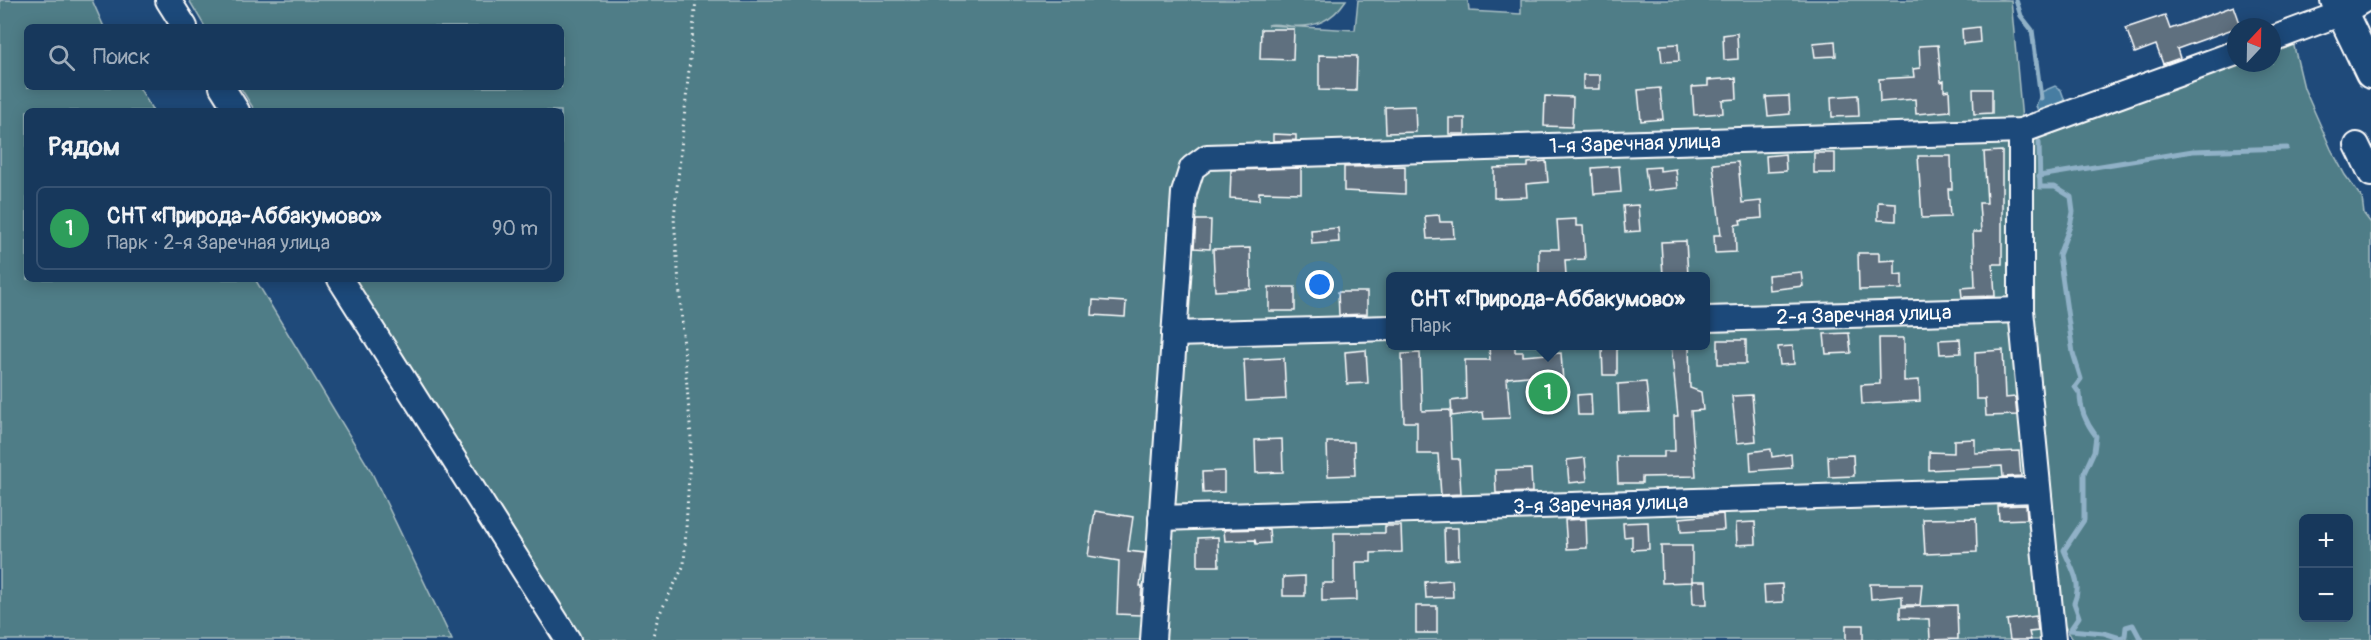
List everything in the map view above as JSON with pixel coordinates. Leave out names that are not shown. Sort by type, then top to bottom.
[{"type":"main road","points":[[2347,4],[2371,73]]},
{"type":"street","points":[[168,0],[183,24]]},
{"type":"street","points":[[2281,35],[2347,4]]},
{"type":"street","name":"1-я Заречная улица","points":[[1153,640],[1184,194],[1192,168],[1207,157],[2021,131],[2227,56]]},
{"type":"street","points":[[224,90],[235,108]]},
{"type":"street","points":[[2021,131],[2021,310],[2053,640]]},
{"type":"street","points":[[2357,145],[2371,174]]},
{"type":"street","points":[[342,282],[568,640]]},
{"type":"street","name":"2-я Заречная улица","points":[[1710,319],[2021,310]]},
{"type":"street","points":[[1174,334],[1386,328]]},
{"type":"street","name":"3-я Заречная улица","points":[[1161,518],[2038,490]]},
{"type":"path","points":[[652,640],[658,617],[684,565],[691,438],[674,219],[696,0]]},
{"type":"green space","points":[[0,0],[92,0],[103,24],[24,24],[24,90],[141,90],[151,108],[24,108],[24,282],[257,282],[371,471],[452,640],[0,640]]},
{"type":"green space","points":[[189,0],[1346,0],[1335,13],[1322,22],[1307,26],[1267,25],[1355,30],[1358,0],[1468,0],[1469,11],[1521,14],[1521,0],[2011,0],[2022,120],[2227,65],[2227,72],[2281,72],[2281,42],[2292,38],[2304,88],[2331,149],[2345,175],[2362,198],[2364,214],[2371,223],[2371,640],[2073,640],[2063,623],[2063,640],[582,640],[382,330],[355,282],[564,282],[564,108],[253,108],[242,90],[564,90],[564,24],[203,24]]},
{"type":"water","points":[[2055,86],[2061,90],[2065,101],[2039,113],[2036,106],[2041,92]]},
{"type":"building","points":[[2234,6],[2238,18],[2227,18],[2227,31],[2177,49],[2180,58],[2163,64],[2156,45],[2135,53],[2126,28],[2165,15],[2170,29]]},
{"type":"building","points":[[1979,27],[1980,42],[1963,44],[1962,29]]},
{"type":"building","points":[[1261,29],[1294,29],[1293,60],[1260,59]]},
{"type":"building","points":[[1737,33],[1738,59],[1724,60],[1723,35]]},
{"type":"building","points":[[1835,41],[1836,56],[1815,57],[1813,43]]},
{"type":"building","points":[[1678,44],[1679,61],[1662,62],[1660,45]]},
{"type":"building","points":[[1938,45],[1941,82],[1944,81],[1944,91],[1949,90],[1950,111],[1916,114],[1915,99],[1880,102],[1879,79],[1914,77],[1913,69],[1920,68],[1919,46]]},
{"type":"building","points":[[1319,55],[1357,56],[1356,91],[1319,90]]},
{"type":"building","points":[[1583,75],[1600,75],[1600,89],[1583,89]]},
{"type":"building","points":[[1736,78],[1737,99],[1722,100],[1723,113],[1694,115],[1692,87],[1708,86],[1708,80]]},
{"type":"building","points":[[1660,88],[1663,119],[1641,121],[1638,90]]},
{"type":"building","points":[[1973,89],[1992,89],[1992,113],[1974,114]]},
{"type":"building","points":[[1858,95],[1859,116],[1832,117],[1831,97]]},
{"type":"building","points":[[1545,96],[1573,97],[1572,127],[1544,126]]},
{"type":"building","points":[[1789,96],[1790,114],[1768,116],[1766,97]]},
{"type":"building","points":[[1415,106],[1416,132],[1386,133],[1385,107]]},
{"type":"building","points":[[1449,118],[1465,118],[1465,134],[1449,134]]},
{"type":"building","points":[[1273,134],[1296,135],[1296,140],[1273,141]]},
{"type":"building","points":[[2002,151],[2002,264],[1993,264],[1995,296],[1962,297],[1961,288],[1975,287],[1973,232],[1981,232],[1979,203],[1987,203],[1984,152]]},
{"type":"building","points":[[1814,153],[1835,153],[1835,173],[1814,173]]},
{"type":"building","points":[[1785,154],[1786,171],[1767,172],[1766,156]]},
{"type":"building","points":[[1918,156],[1951,156],[1952,189],[1948,189],[1950,217],[1922,218]]},
{"type":"building","points":[[1546,161],[1548,182],[1526,184],[1527,197],[1494,198],[1494,168],[1528,167],[1528,163]]},
{"type":"building","points":[[1738,162],[1742,203],[1761,201],[1762,218],[1740,220],[1741,224],[1735,225],[1736,252],[1715,253],[1714,235],[1721,235],[1713,164]]},
{"type":"building","points":[[1405,166],[1405,194],[1344,191],[1344,167]]},
{"type":"building","points":[[1619,166],[1621,192],[1594,194],[1592,168]]},
{"type":"building","points":[[1660,167],[1660,171],[1676,169],[1678,188],[1648,191],[1645,168]]},
{"type":"building","points":[[1301,168],[1301,193],[1259,192],[1259,200],[1230,198],[1231,170]]},
{"type":"building","points":[[1878,202],[1896,203],[1896,221],[1878,220]]},
{"type":"building","points":[[1638,205],[1640,231],[1625,232],[1623,206]]},
{"type":"building","points":[[1439,215],[1440,222],[1453,222],[1454,238],[1427,239],[1425,216]]},
{"type":"building","points":[[1576,219],[1576,226],[1583,226],[1585,259],[1565,260],[1566,272],[1539,272],[1539,249],[1559,249],[1557,220]]},
{"type":"building","points":[[1196,220],[1211,220],[1210,249],[1194,248]]},
{"type":"building","points":[[1338,228],[1339,242],[1312,244],[1311,230]]},
{"type":"building","points":[[1686,241],[1688,272],[1663,272],[1661,242]]},
{"type":"building","points":[[1250,248],[1251,289],[1215,291],[1213,249]]},
{"type":"building","points":[[1858,253],[1879,253],[1879,261],[1895,260],[1895,275],[1902,274],[1902,289],[1859,290]]},
{"type":"building","points":[[1801,272],[1803,286],[1769,290],[1768,275]]},
{"type":"building","points":[[1269,287],[1295,287],[1295,311],[1269,311]]},
{"type":"building","points":[[1338,292],[1367,292],[1367,314],[1339,315]]},
{"type":"building","points":[[1093,300],[1126,302],[1125,317],[1092,315]]},
{"type":"building","points":[[1849,333],[1851,353],[1826,354],[1824,334]]},
{"type":"building","points":[[1879,338],[1904,338],[1904,381],[1919,380],[1920,401],[1862,404],[1861,385],[1880,384]]},
{"type":"building","points":[[1960,339],[1961,353],[1940,354],[1939,340]]},
{"type":"building","points":[[1718,340],[1746,340],[1746,364],[1718,364]]},
{"type":"building","points":[[1793,346],[1794,364],[1780,365],[1778,347]]},
{"type":"building","points":[[1366,350],[1368,383],[1347,384],[1345,352]]},
{"type":"building","points":[[1489,350],[1515,350],[1515,352],[1523,352],[1523,356],[1561,353],[1563,382],[1540,384],[1539,375],[1507,378],[1510,418],[1484,419],[1483,412],[1452,416],[1451,401],[1466,399],[1465,360],[1490,360]]},
{"type":"building","points":[[1602,350],[1617,350],[1617,375],[1603,375]]},
{"type":"building","points":[[1671,350],[1689,350],[1690,388],[1701,392],[1703,410],[1691,411],[1696,476],[1642,477],[1642,483],[1618,483],[1617,457],[1664,457],[1664,451],[1675,451],[1674,416],[1678,416]]},
{"type":"building","points":[[2003,350],[2005,398],[2015,397],[2017,415],[1986,416],[1985,399],[1976,399],[1975,352]]},
{"type":"building","points":[[1420,353],[1422,411],[1450,410],[1452,459],[1459,459],[1461,494],[1441,495],[1438,454],[1417,454],[1417,422],[1404,422],[1402,354]]},
{"type":"building","points":[[1284,358],[1286,399],[1246,401],[1244,360]]},
{"type":"building","points":[[1646,382],[1649,412],[1619,413],[1618,384]]},
{"type":"building","points":[[1591,394],[1592,415],[1578,415],[1577,395]]},
{"type":"building","points":[[1752,395],[1756,441],[1737,443],[1732,396]]},
{"type":"building","points":[[1282,439],[1283,472],[1256,473],[1255,440]]},
{"type":"building","points":[[1975,439],[1975,453],[2019,451],[2021,476],[2003,477],[2002,466],[1929,470],[1929,452],[1954,453],[1954,440]]},
{"type":"building","points":[[1327,442],[1354,442],[1355,475],[1328,476]]},
{"type":"building","points":[[1771,449],[1772,457],[1791,454],[1792,468],[1751,471],[1750,452]]},
{"type":"building","points":[[1853,455],[1854,476],[1829,477],[1828,456]]},
{"type":"building","points":[[1585,458],[1587,481],[1569,483],[1567,460]]},
{"type":"building","points":[[1531,469],[1532,492],[1496,493],[1495,470]]},
{"type":"building","points":[[1224,471],[1224,492],[1203,493],[1202,472]]},
{"type":"building","points":[[2026,505],[2027,519],[1999,520],[1998,506]]},
{"type":"building","points":[[1095,511],[1133,517],[1128,551],[1145,553],[1140,586],[1142,586],[1140,615],[1117,614],[1119,561],[1088,556]]},
{"type":"building","points":[[1723,514],[1724,530],[1681,532],[1680,518]]},
{"type":"building","points":[[1976,518],[1977,552],[1925,554],[1923,519]]},
{"type":"building","points":[[1586,519],[1587,548],[1567,549],[1565,520]]},
{"type":"building","points":[[1648,522],[1649,549],[1632,550],[1632,536],[1624,537],[1623,523]]},
{"type":"building","points":[[1755,522],[1756,544],[1737,545],[1736,523]]},
{"type":"building","points":[[1385,526],[1401,526],[1402,552],[1371,553],[1371,562],[1356,562],[1357,600],[1322,601],[1322,583],[1334,583],[1334,533],[1385,533]]},
{"type":"building","points":[[1444,528],[1458,528],[1459,559],[1445,560]]},
{"type":"building","points":[[1269,529],[1270,543],[1256,544],[1255,540],[1225,541],[1224,530]]},
{"type":"building","points":[[1218,537],[1219,566],[1198,566],[1198,538]]},
{"type":"building","points":[[1661,546],[1692,546],[1692,582],[1662,583]]},
{"type":"building","points":[[1305,576],[1305,596],[1283,596],[1283,577]]},
{"type":"building","points":[[1452,580],[1453,597],[1426,598],[1425,582]]},
{"type":"building","points":[[1692,581],[1706,581],[1707,604],[1693,604]]},
{"type":"building","points":[[1782,584],[1783,602],[1765,603],[1764,585]]},
{"type":"building","points":[[1870,584],[1922,584],[1920,605],[1902,605],[1902,596],[1871,599]]},
{"type":"building","points":[[1957,605],[1958,639],[1930,640],[1929,619],[1900,618],[1900,607]]},
{"type":"building","points":[[1416,606],[1437,606],[1437,633],[1416,633]]},
{"type":"building","points":[[2036,616],[2038,631],[2029,632],[2031,640],[2010,640],[2007,620]]},
{"type":"building","points":[[1846,625],[1863,625],[1863,640],[1846,640]]},
{"type":"waterway","points":[[2016,0],[2021,16],[2032,30],[2041,98]]},
{"type":"waterway","points":[[2039,142],[2040,187],[2055,187],[2071,197],[2073,212],[2059,255],[2073,353],[2081,379],[2075,387],[2080,394],[2084,416],[2096,436],[2094,451],[2084,473],[2084,520],[2064,550],[2077,582],[2074,603],[2079,617],[2070,630],[2104,633],[2120,638],[2125,636],[2126,627],[2133,625],[2141,640]]},
{"type":"waterway","points":[[2039,176],[2193,151],[2287,148]]},
{"type":"place","name":"СНТ «Природа-Аббакумово»","points":[[1548,392]]}]
